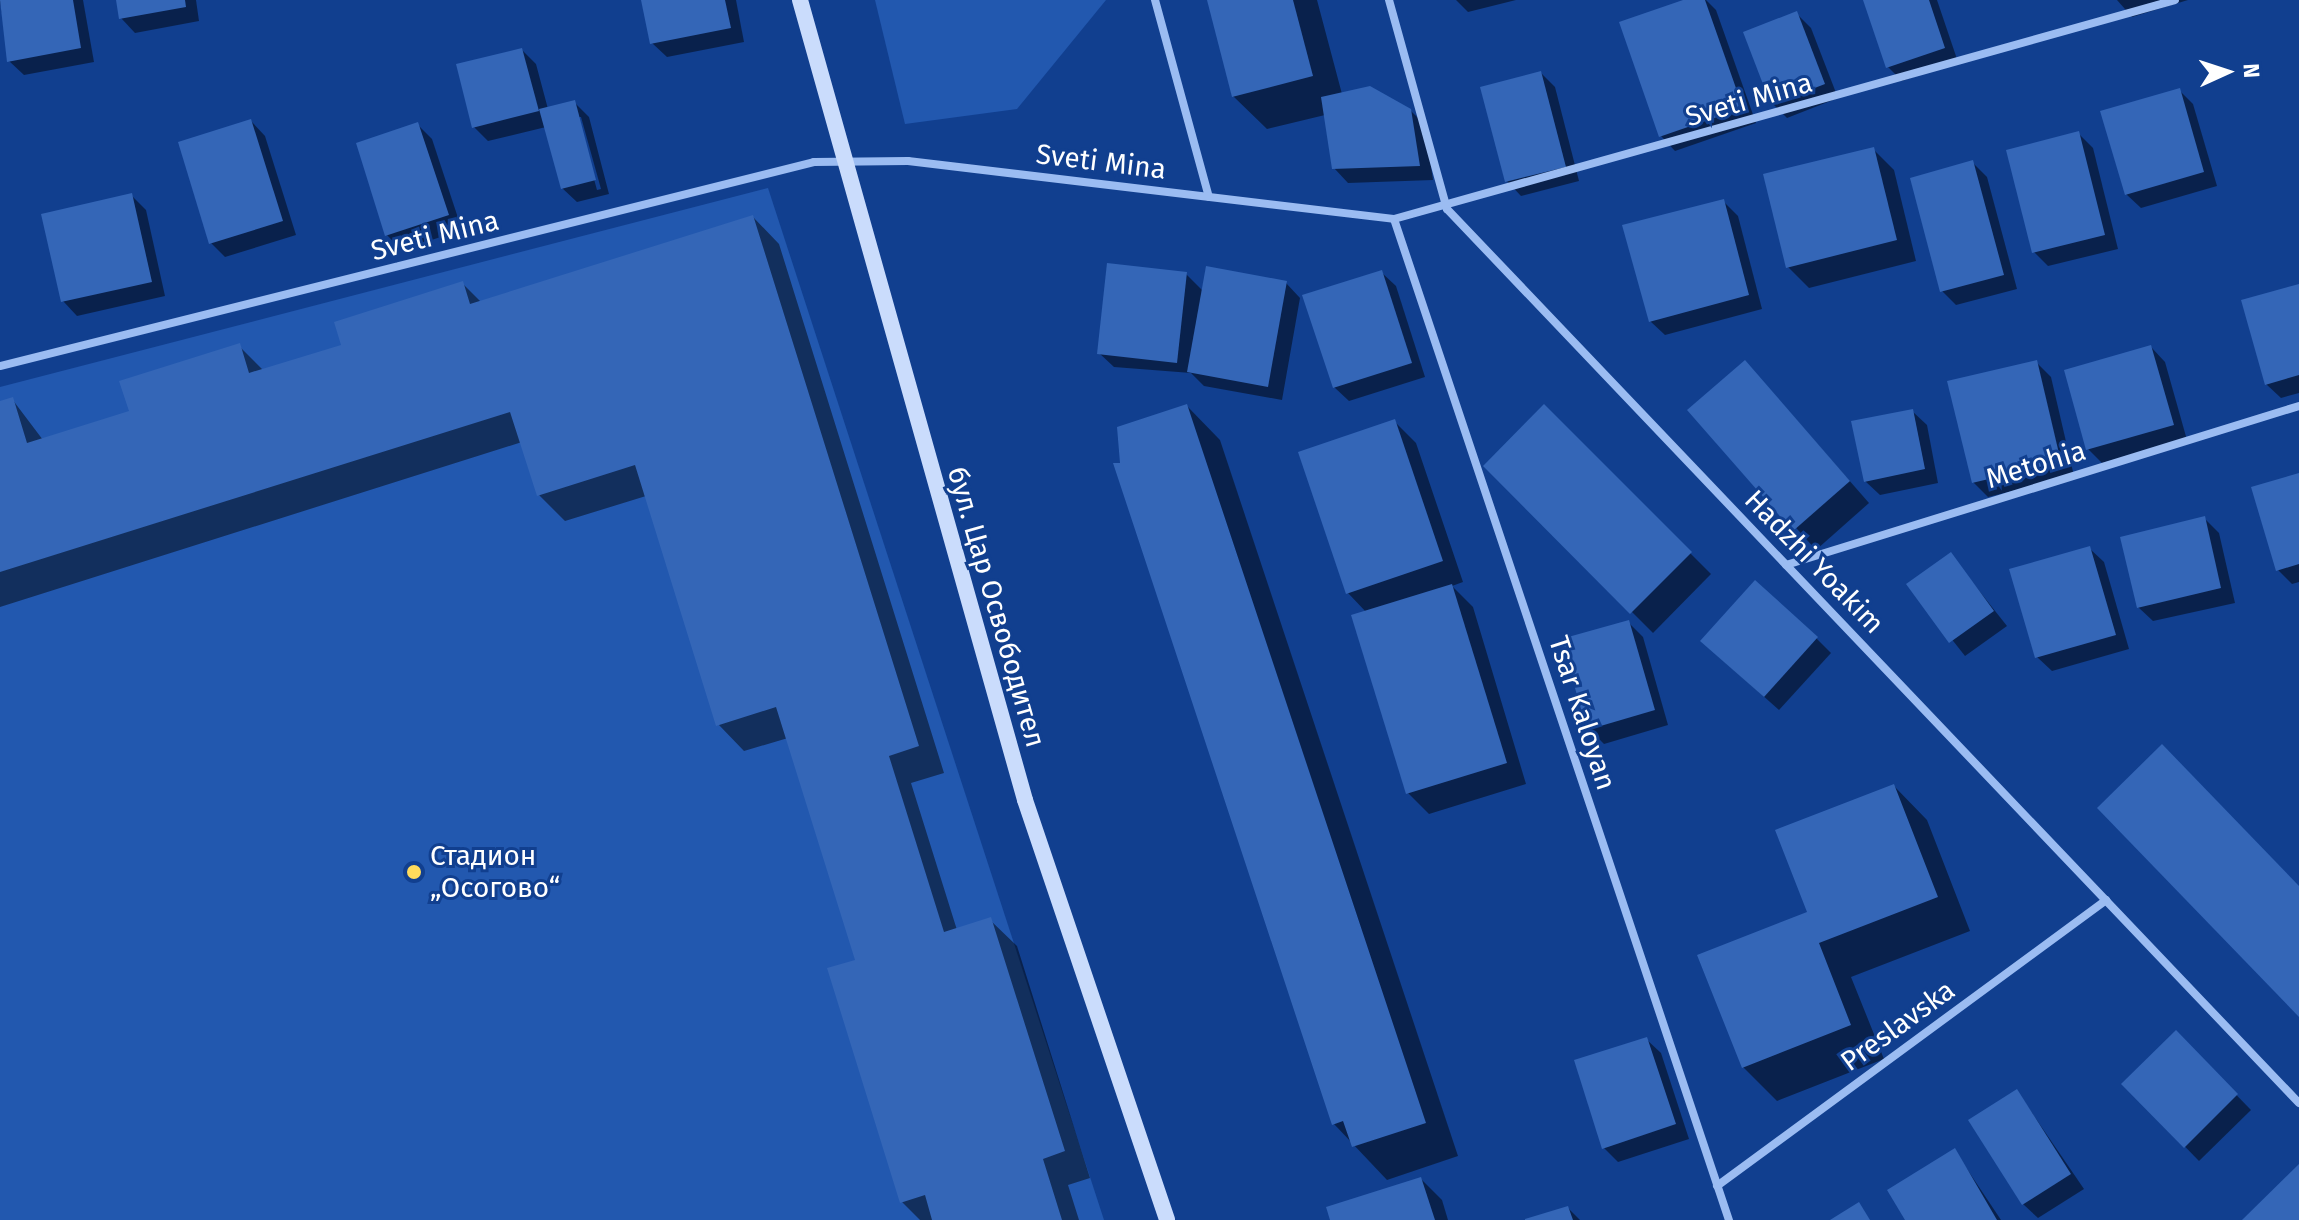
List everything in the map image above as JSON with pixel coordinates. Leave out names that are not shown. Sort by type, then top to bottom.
[{"type":"main road","name":"бул. Цар Освободител","points":[[800,0],[841,161],[1025,800],[1167,1220]]},
{"type":"street","points":[[1155,0],[1209,197]]},
{"type":"street","name":"Hadzhi Yoakim","points":[[1389,0],[1447,209],[2299,1103]]},
{"type":"street","name":"Sveti Mina","points":[[0,366],[17,365],[814,162],[908,161],[1394,219],[1447,209],[2175,0]]},
{"type":"street","name":"Tsar Kaloyan","points":[[1394,219],[1729,1220]]},
{"type":"street","name":"Metohia","points":[[1786,565],[2299,406]]},
{"type":"street","name":"Preslavska","points":[[1717,1186],[2106,900]]},
{"type":"shaded area","points":[[875,0],[1106,0],[1017,109],[905,124]]},
{"type":"shaded area","name":"Стадион „Осогово“","points":[[768,188],[1104,1220],[0,1220],[0,387]]},
{"type":"building","points":[[0,0],[73,0],[81,48],[7,62]]},
{"type":"building","points":[[116,0],[185,0],[186,7],[119,19]]},
{"type":"building","points":[[641,0],[725,0],[731,28],[650,44]]},
{"type":"building","points":[[1207,0],[1293,0],[1313,76],[1232,97]]},
{"type":"building","points":[[1683,0],[1705,0],[1743,108],[1659,137],[1619,22]]},
{"type":"building","points":[[1863,0],[1929,0],[1945,48],[1886,68]]},
{"type":"building","points":[[1797,11],[1825,84],[1771,105],[1743,32]]},
{"type":"building","points":[[522,48],[539,111],[472,128],[456,64]]},
{"type":"building","points":[[1541,71],[1566,167],[1505,182],[1480,87]]},
{"type":"building","points":[[1370,86],[1411,109],[1420,166],[1332,169],[1321,97]]},
{"type":"building","points":[[2180,88],[2204,172],[2125,195],[2100,111]]},
{"type":"building","points":[[575,100],[596,180],[561,189],[539,109]]},
{"type":"building","points":[[251,119],[283,221],[209,244],[178,142]]},
{"type":"building","points":[[418,122],[449,215],[385,236],[356,143]]},
{"type":"building","points":[[2079,131],[2105,235],[2032,253],[2006,150]]},
{"type":"building","points":[[1874,147],[1897,240],[1786,268],[1763,174]]},
{"type":"building","points":[[1973,160],[2004,275],[1940,292],[1910,178]]},
{"type":"building","points":[[132,193],[152,282],[61,302],[41,214]]},
{"type":"building","points":[[1724,199],[1749,295],[1649,322],[1622,225]]},
{"type":"building","points":[[753,215],[919,746],[889,756],[944,932],[991,917],[1065,1151],[1043,1159],[1062,1220],[932,1220],[925,1195],[900,1203],[827,968],[855,960],[776,707],[716,726],[635,465],[537,496],[510,412],[0,572],[0,401],[13,397],[27,443],[129,411],[119,381],[240,343],[249,373],[341,345],[334,322],[463,281],[470,304]]},
{"type":"building","points":[[1107,263],[1187,272],[1177,363],[1097,354]]},
{"type":"building","points":[[1206,266],[1287,281],[1268,387],[1187,372]]},
{"type":"building","points":[[1382,270],[1412,363],[1333,388],[1302,295]]},
{"type":"building","points":[[2299,284],[2299,375],[2265,385],[2241,300]]},
{"type":"building","points":[[2151,345],[2174,425],[2086,450],[2064,370]]},
{"type":"building","points":[[1745,360],[1850,481],[1793,531],[1687,410]]},
{"type":"building","points":[[2037,360],[2061,462],[1972,483],[1947,381]]},
{"type":"building","points":[[1187,404],[1426,1123],[1352,1147],[1343,1121],[1332,1125],[1113,463],[1120,463],[1117,427]]},
{"type":"building","points":[[1544,404],[1692,552],[1630,614],[1483,466]]},
{"type":"building","points":[[1913,409],[1925,469],[1864,482],[1851,421]]},
{"type":"building","points":[[1395,419],[1443,561],[1346,594],[1298,452]]},
{"type":"building","points":[[2299,473],[2299,564],[2276,571],[2251,487]]},
{"type":"building","points":[[2205,516],[2221,588],[2137,608],[2120,537]]},
{"type":"building","points":[[2090,546],[2116,635],[2035,658],[2009,569]]},
{"type":"building","points":[[1951,552],[1994,611],[1949,643],[1906,584]]},
{"type":"building","points":[[1755,580],[1818,637],[1764,697],[1700,641]]},
{"type":"building","points":[[1452,584],[1507,763],[1406,794],[1351,615]]},
{"type":"building","points":[[1629,620],[1655,710],[1587,730],[1561,639]]},
{"type":"building","points":[[2162,744],[2299,886],[2299,1017],[2097,808]]},
{"type":"building","points":[[1894,784],[1938,897],[1819,943],[1851,1025],[1742,1068],[1697,955],[1807,912],[1775,830]]},
{"type":"building","points":[[2176,1030],[2238,1094],[2184,1148],[2121,1084]]},
{"type":"building","points":[[1647,1037],[1676,1124],[1602,1149],[1574,1060]]},
{"type":"building","points":[[2017,1089],[2071,1174],[2022,1205],[1968,1120]]},
{"type":"building","points":[[1955,1148],[1997,1220],[1905,1220],[1887,1190]]},
{"type":"building","points":[[2299,1164],[2299,1220],[2242,1220]]},
{"type":"building","points":[[1421,1177],[1435,1220],[1330,1220],[1326,1207]]},
{"type":"building","points":[[1859,1202],[1870,1220],[1830,1220]]},
{"type":"building","points":[[1568,1206],[1573,1220],[1525,1220],[1525,1219]]},
{"type":"place","name":"Стадион „Осогово“","points":[[414,872]]}]
